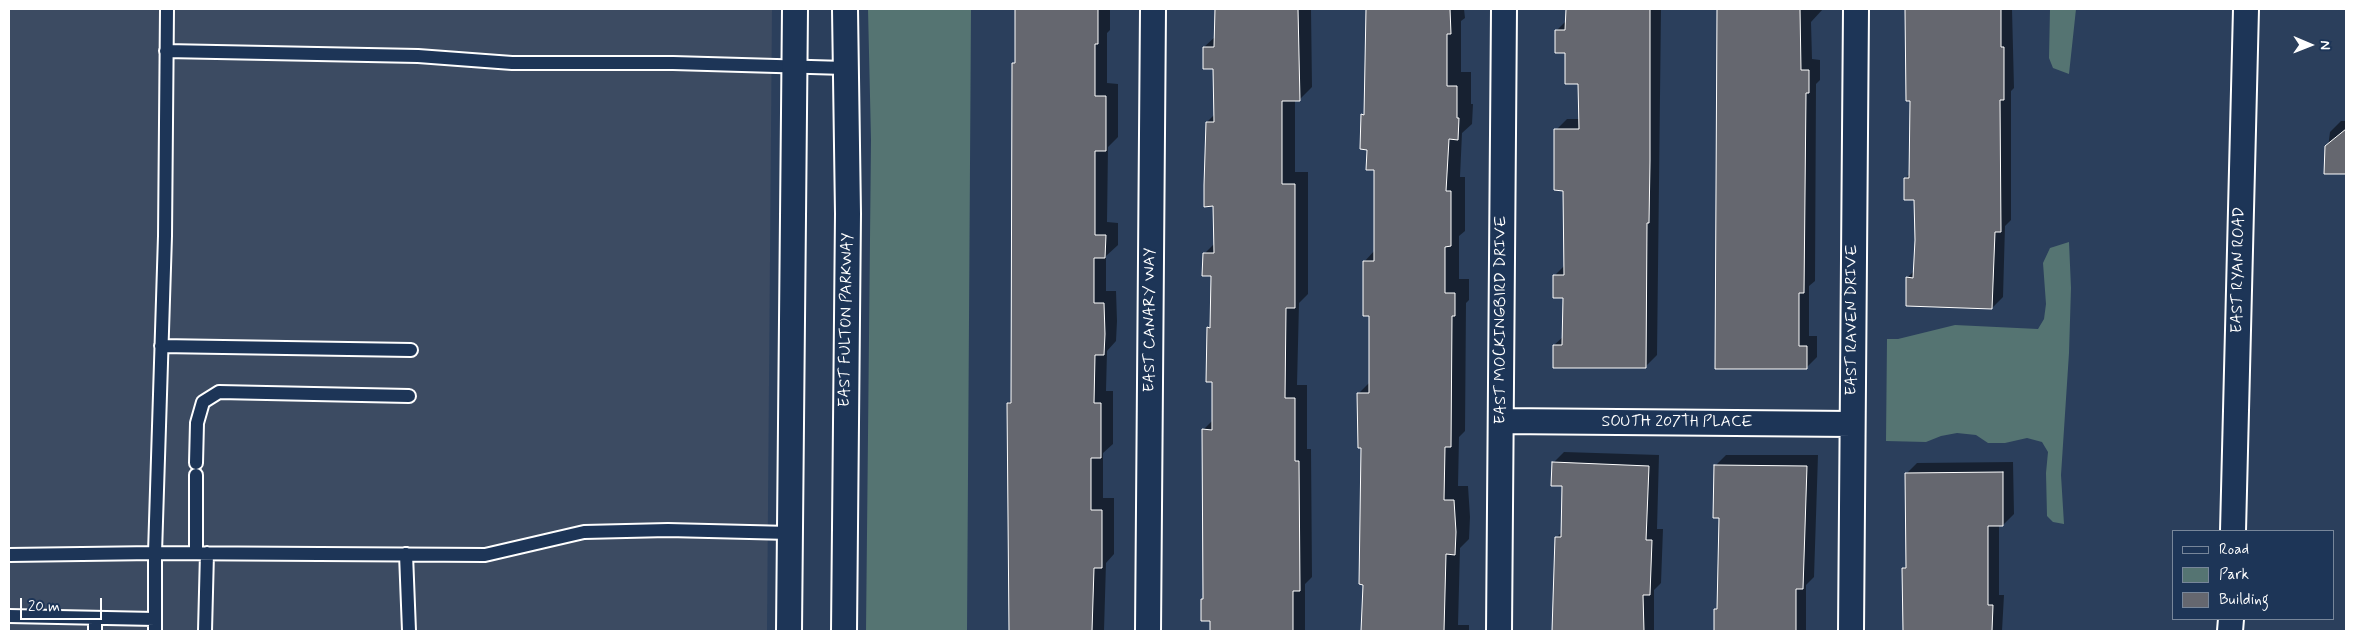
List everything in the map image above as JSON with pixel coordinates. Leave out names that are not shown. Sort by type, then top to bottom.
[{"type":"street","points":[[789,631],[795,9]]},
{"type":"street","name":"EAST FULTON PARKWAY","points":[[844,631],[848,214],[845,9]]},
{"type":"street","name":"EAST CANARY WAY","points":[[1148,631],[1153,9]]},
{"type":"street","name":"EAST MOCKINGBIRD DRIVE","points":[[1498,631],[1504,9]]},
{"type":"street","name":"EAST RAVEN DRIVE","points":[[1851,631],[1856,9]]},
{"type":"street","name":"EAST RYAN ROAD","points":[[2233,530],[2246,9]]},
{"type":"street","name":"SOUTH 207TH PLACE","points":[[1501,421],[1852,424]]},
{"type":"lane","points":[[9,616],[95,625],[155,625],[167,9]]},
{"type":"lane","points":[[166,51],[418,56],[512,63],[673,63],[845,68]]},
{"type":"lane","points":[[161,346],[411,350]]},
{"type":"lane","points":[[206,631],[196,469],[196,422],[203,402],[219,392],[409,396]]},
{"type":"lane","points":[[9,555],[201,553],[485,555],[584,532],[668,530],[790,533]]},
{"type":"lane","points":[[406,554],[409,631]]},
{"type":"shaded area","points":[[9,9],[772,9],[767,631],[9,631]]},
{"type":"green space","points":[[868,9],[971,9],[967,631],[866,631],[871,140]]},
{"type":"green space","points":[[2050,9],[2076,9],[2069,74],[2053,68],[2049,58]]},
{"type":"green space","points":[[2069,242],[2071,288],[2069,353],[2061,475],[2064,524],[2053,522],[2047,516],[2046,473],[2048,452],[2042,442],[2027,438],[2005,443],[1988,443],[1976,435],[1957,433],[1941,436],[1926,442],[1886,441],[1887,339],[1898,339],[1955,325],[2038,329],[2044,319],[2046,304],[2043,263],[2050,248]]},
{"type":"building","points":[[1015,9],[1098,9],[1098,44],[1095,44],[1095,96],[1106,96],[1106,151],[1095,151],[1095,235],[1106,235],[1105,258],[1094,258],[1094,303],[1104,303],[1105,334],[1104,355],[1095,355],[1094,403],[1101,403],[1101,458],[1091,458],[1091,510],[1102,510],[1102,568],[1094,568],[1092,631],[1009,631],[1007,403],[1011,403],[1012,63],[1015,63]]},
{"type":"building","points":[[1215,9],[1298,9],[1300,101],[1282,101],[1282,184],[1295,184],[1295,308],[1286,308],[1285,398],[1295,398],[1295,461],[1299,461],[1300,591],[1293,591],[1293,631],[1210,631],[1210,621],[1201,621],[1201,599],[1203,599],[1202,429],[1212,430],[1212,382],[1206,382],[1207,327],[1210,328],[1211,276],[1202,276],[1203,253],[1214,253],[1213,206],[1204,207],[1206,122],[1214,122],[1213,69],[1203,69],[1203,47],[1214,47]]},
{"type":"building","points":[[1366,9],[1450,9],[1451,34],[1447,34],[1447,86],[1457,86],[1457,118],[1459,118],[1458,140],[1449,139],[1446,191],[1451,191],[1451,246],[1445,247],[1445,293],[1455,293],[1455,316],[1452,316],[1451,447],[1445,447],[1444,500],[1454,500],[1456,532],[1455,555],[1446,554],[1444,631],[1361,631],[1363,585],[1359,584],[1361,448],[1358,448],[1357,393],[1369,393],[1369,316],[1363,316],[1363,261],[1374,261],[1374,170],[1366,170],[1367,150],[1360,149],[1361,114],[1364,115]]},
{"type":"building","points":[[1566,9],[1650,9],[1650,161],[1649,223],[1647,223],[1646,368],[1553,368],[1553,345],[1562,345],[1563,298],[1553,298],[1553,275],[1564,275],[1563,191],[1554,190],[1554,129],[1579,129],[1578,84],[1565,84],[1565,53],[1555,53],[1555,30],[1565,30]]},
{"type":"building","points":[[1717,9],[1800,9],[1801,70],[1809,70],[1809,93],[1806,93],[1804,293],[1799,293],[1799,346],[1807,346],[1807,369],[1715,369]]},
{"type":"building","points":[[1905,9],[2001,9],[2001,47],[2004,47],[2004,100],[2000,100],[2001,232],[1995,232],[1992,309],[1906,306],[1906,277],[1913,278],[1915,240],[1914,200],[1904,200],[1904,178],[1909,178],[1910,101],[1906,101]]},
{"type":"building","points":[[2346,129],[2346,174],[2324,174],[2325,146]]},
{"type":"building","points":[[1552,462],[1649,466],[1646,540],[1652,540],[1650,595],[1643,595],[1644,631],[1552,631],[1555,537],[1561,537],[1562,486],[1551,486]]},
{"type":"building","points":[[1714,465],[1807,466],[1803,589],[1796,589],[1796,631],[1714,631],[1714,609],[1717,609],[1719,518],[1713,518]]},
{"type":"building","points":[[2003,472],[2003,526],[1988,526],[1988,605],[1993,605],[1992,631],[1903,631],[1902,568],[1906,568],[1905,473]]}]
